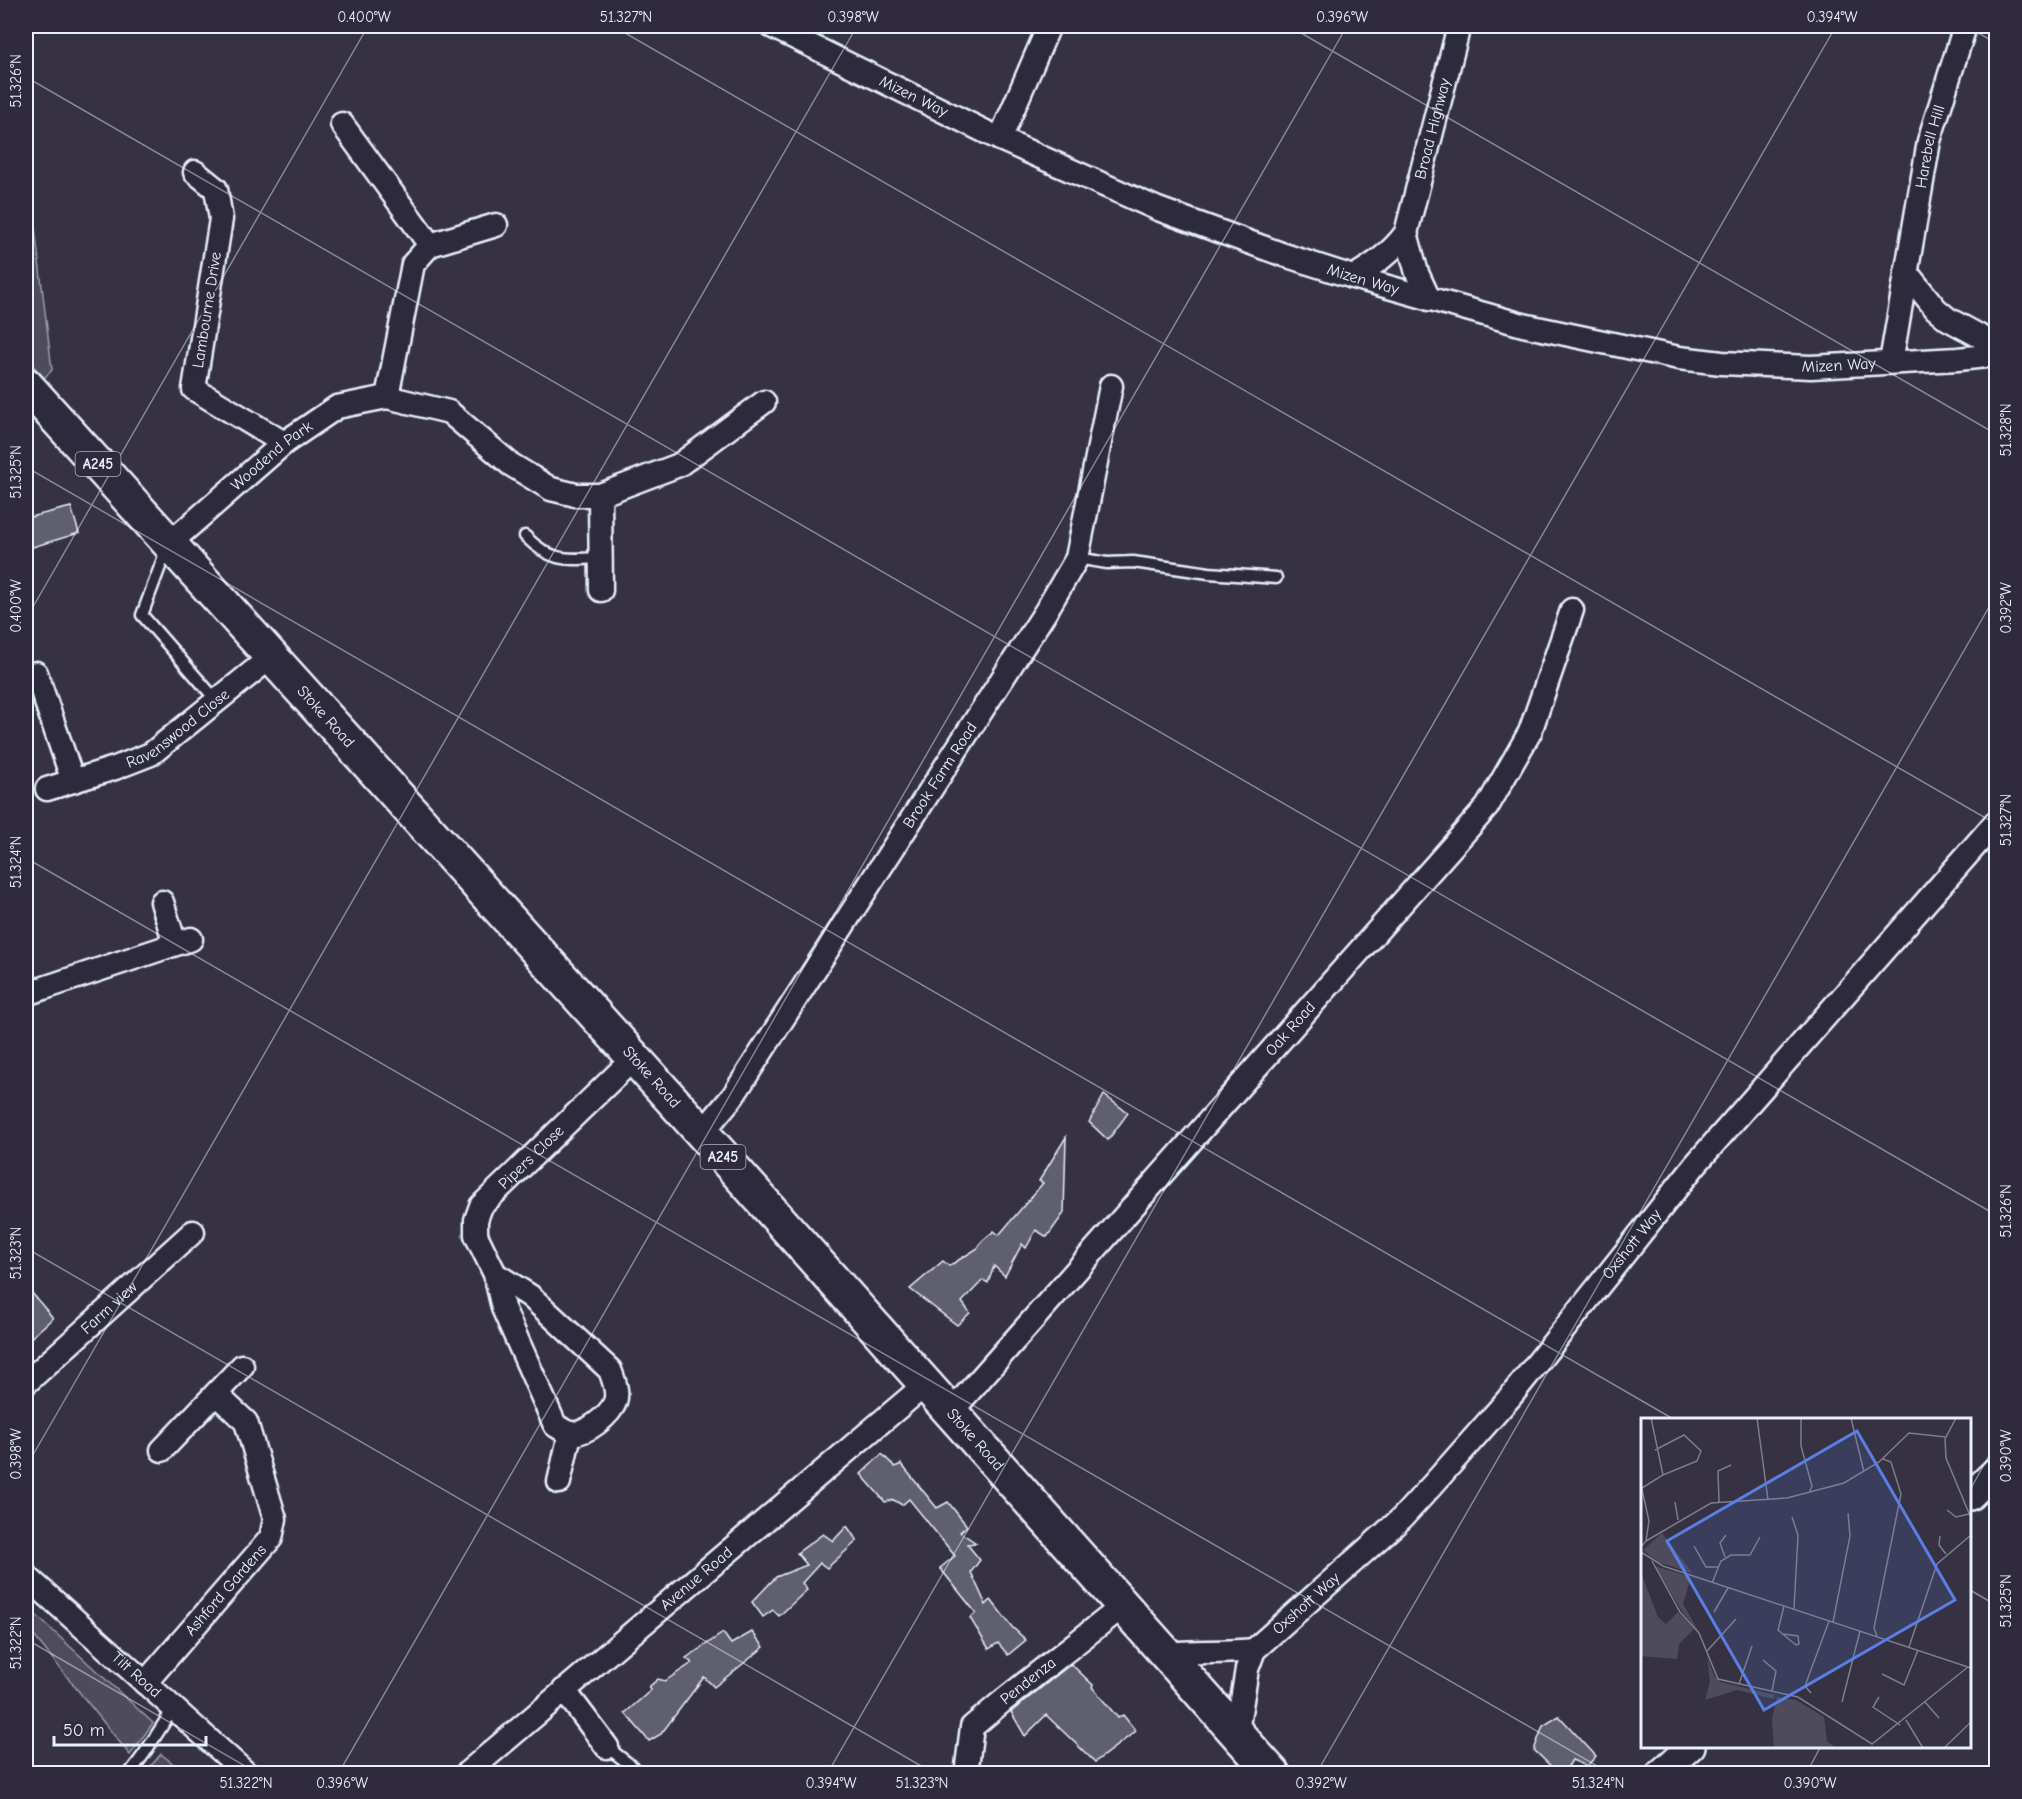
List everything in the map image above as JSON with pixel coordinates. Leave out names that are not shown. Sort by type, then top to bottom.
[{"type":"main road","name":"Stoke Road","points":[[32,395],[170,543],[209,589],[702,1133],[1273,1773]]},
{"type":"street","name":"Mizen Way","points":[[771,26],[1000,139],[1158,209],[1243,241],[1353,277],[1523,325],[1690,359],[1722,363],[1811,367],[1996,355]]},
{"type":"street","points":[[1000,139],[1049,26]]},
{"type":"street","name":"Broad Highway","points":[[1353,277],[1381,260],[1393,250],[1406,233],[1459,26]]},
{"type":"street","name":"Harebell Hill","points":[[1892,362],[1929,141],[1965,26]]},
{"type":"street","points":[[342,124],[430,245]]},
{"type":"street","name":"Lambourne Drive","points":[[195,172],[216,189],[221,219],[194,389],[284,443]]},
{"type":"street","points":[[387,397],[413,264],[430,245],[496,225]]},
{"type":"street","name":"Broad Highway","points":[[1406,233],[1417,273],[1429,299]]},
{"type":"street","points":[[1906,272],[1936,309],[1948,319],[1996,345]]},
{"type":"street","name":"Brook Farm Road","points":[[702,1133],[733,1096],[1047,611],[1077,558],[1111,386]]},
{"type":"street","name":"Woodend Park","points":[[170,543],[284,443],[337,407],[387,397],[449,412],[510,464],[551,489],[576,495],[600,495],[679,465],[764,402]]},
{"type":"street","points":[[600,495],[601,590]]},
{"type":"street","name":"Oak Road","points":[[951,1412],[1487,807],[1530,732],[1572,610]]},
{"type":"street","name":"Ravenswood Close","points":[[47,789],[152,754],[272,657]]},
{"type":"street","points":[[36,673],[73,781]]},
{"type":"street","name":"Oxshott Way","points":[[1254,1650],[1402,1518],[1428,1489],[1511,1396],[1695,1165],[1996,822]]},
{"type":"street","points":[[26,994],[183,942],[162,902]]},
{"type":"street","name":"Pipers Close","points":[[570,1434],[555,1425],[503,1308],[495,1274],[476,1235],[476,1220],[481,1206],[634,1058]]},
{"type":"street","name":"Farm view","points":[[26,1383],[193,1232]]},
{"type":"street","points":[[495,1274],[530,1296],[610,1370],[616,1386],[616,1401],[608,1412],[584,1432],[570,1434],[559,1482]]},
{"type":"street","points":[[162,1450],[242,1365]]},
{"type":"street","name":"Avenue Road","points":[[466,1773],[926,1384]]},
{"type":"street","name":"Ashford Gardens","points":[[145,1683],[271,1538],[275,1519],[246,1422],[216,1394]]},
{"type":"street","points":[[1971,1495],[1996,1472]]},
{"type":"street","name":"Tilt Road","points":[[26,1576],[247,1773]]},
{"type":"street","name":"Pendenza","points":[[966,1773],[972,1728],[1122,1606]]},
{"type":"street","points":[[1166,1654],[1254,1650],[1246,1669],[1237,1732]]},
{"type":"street","points":[[564,1690],[607,1747]]},
{"type":"street","points":[[1660,1773],[1689,1748]]},
{"type":"lane","points":[[525,536],[546,554],[567,559],[600,558]]},
{"type":"lane","points":[[170,543],[142,615],[217,701]]},
{"type":"lane","points":[[1077,558],[1107,563],[1160,564],[1209,573],[1276,578]]},
{"type":"lane","points":[[129,1773],[173,1708]]},
{"type":"lane","points":[[607,1747],[642,1773]]},
{"type":"shaded area","points":[[26,153],[52,370],[44,378],[26,357]]},
{"type":"shaded area","points":[[26,1606],[153,1723],[130,1755],[26,1626]]},
{"type":"shaded area","points":[[161,1754],[185,1773],[145,1773]]},
{"type":"building","points":[[71,507],[79,533],[26,549],[26,518]]},
{"type":"building","points":[[1104,1095],[1128,1113],[1108,1140],[1089,1122]]},
{"type":"building","points":[[1066,1137],[1064,1213],[1047,1237],[1036,1230],[1026,1248],[1022,1244],[1005,1276],[994,1266],[988,1283],[983,1280],[962,1302],[970,1313],[957,1325],[910,1289],[943,1261],[949,1266],[978,1248],[982,1241],[994,1231],[999,1235],[1043,1183],[1039,1181]]},
{"type":"building","points":[[26,1286],[53,1318],[26,1342]]},
{"type":"building","points":[[882,1454],[895,1467],[901,1464],[937,1508],[948,1502],[967,1526],[960,1532],[976,1543],[967,1544],[980,1560],[971,1572],[986,1605],[991,1600],[1012,1627],[1026,1640],[1008,1655],[998,1643],[989,1649],[970,1618],[976,1613],[940,1568],[955,1556],[909,1499],[902,1505],[894,1500],[885,1502],[861,1474]]},
{"type":"building","points":[[847,1526],[857,1541],[827,1568],[820,1563],[802,1583],[807,1590],[779,1616],[773,1610],[763,1617],[752,1602],[776,1577],[807,1565],[797,1553],[823,1534],[833,1541]]},
{"type":"building","points":[[752,1632],[764,1647],[714,1687],[704,1677],[661,1734],[649,1741],[625,1713],[651,1690],[649,1687],[658,1679],[665,1681],[692,1663],[686,1658],[723,1633],[731,1644]]},
{"type":"building","points":[[1071,1664],[1093,1685],[1092,1687],[1118,1718],[1123,1715],[1136,1731],[1095,1762],[1046,1715],[1025,1736],[1011,1712]]},
{"type":"building","points":[[1559,1716],[1596,1756],[1587,1766],[1572,1760],[1564,1773],[1558,1773],[1534,1750],[1543,1726]]}]
